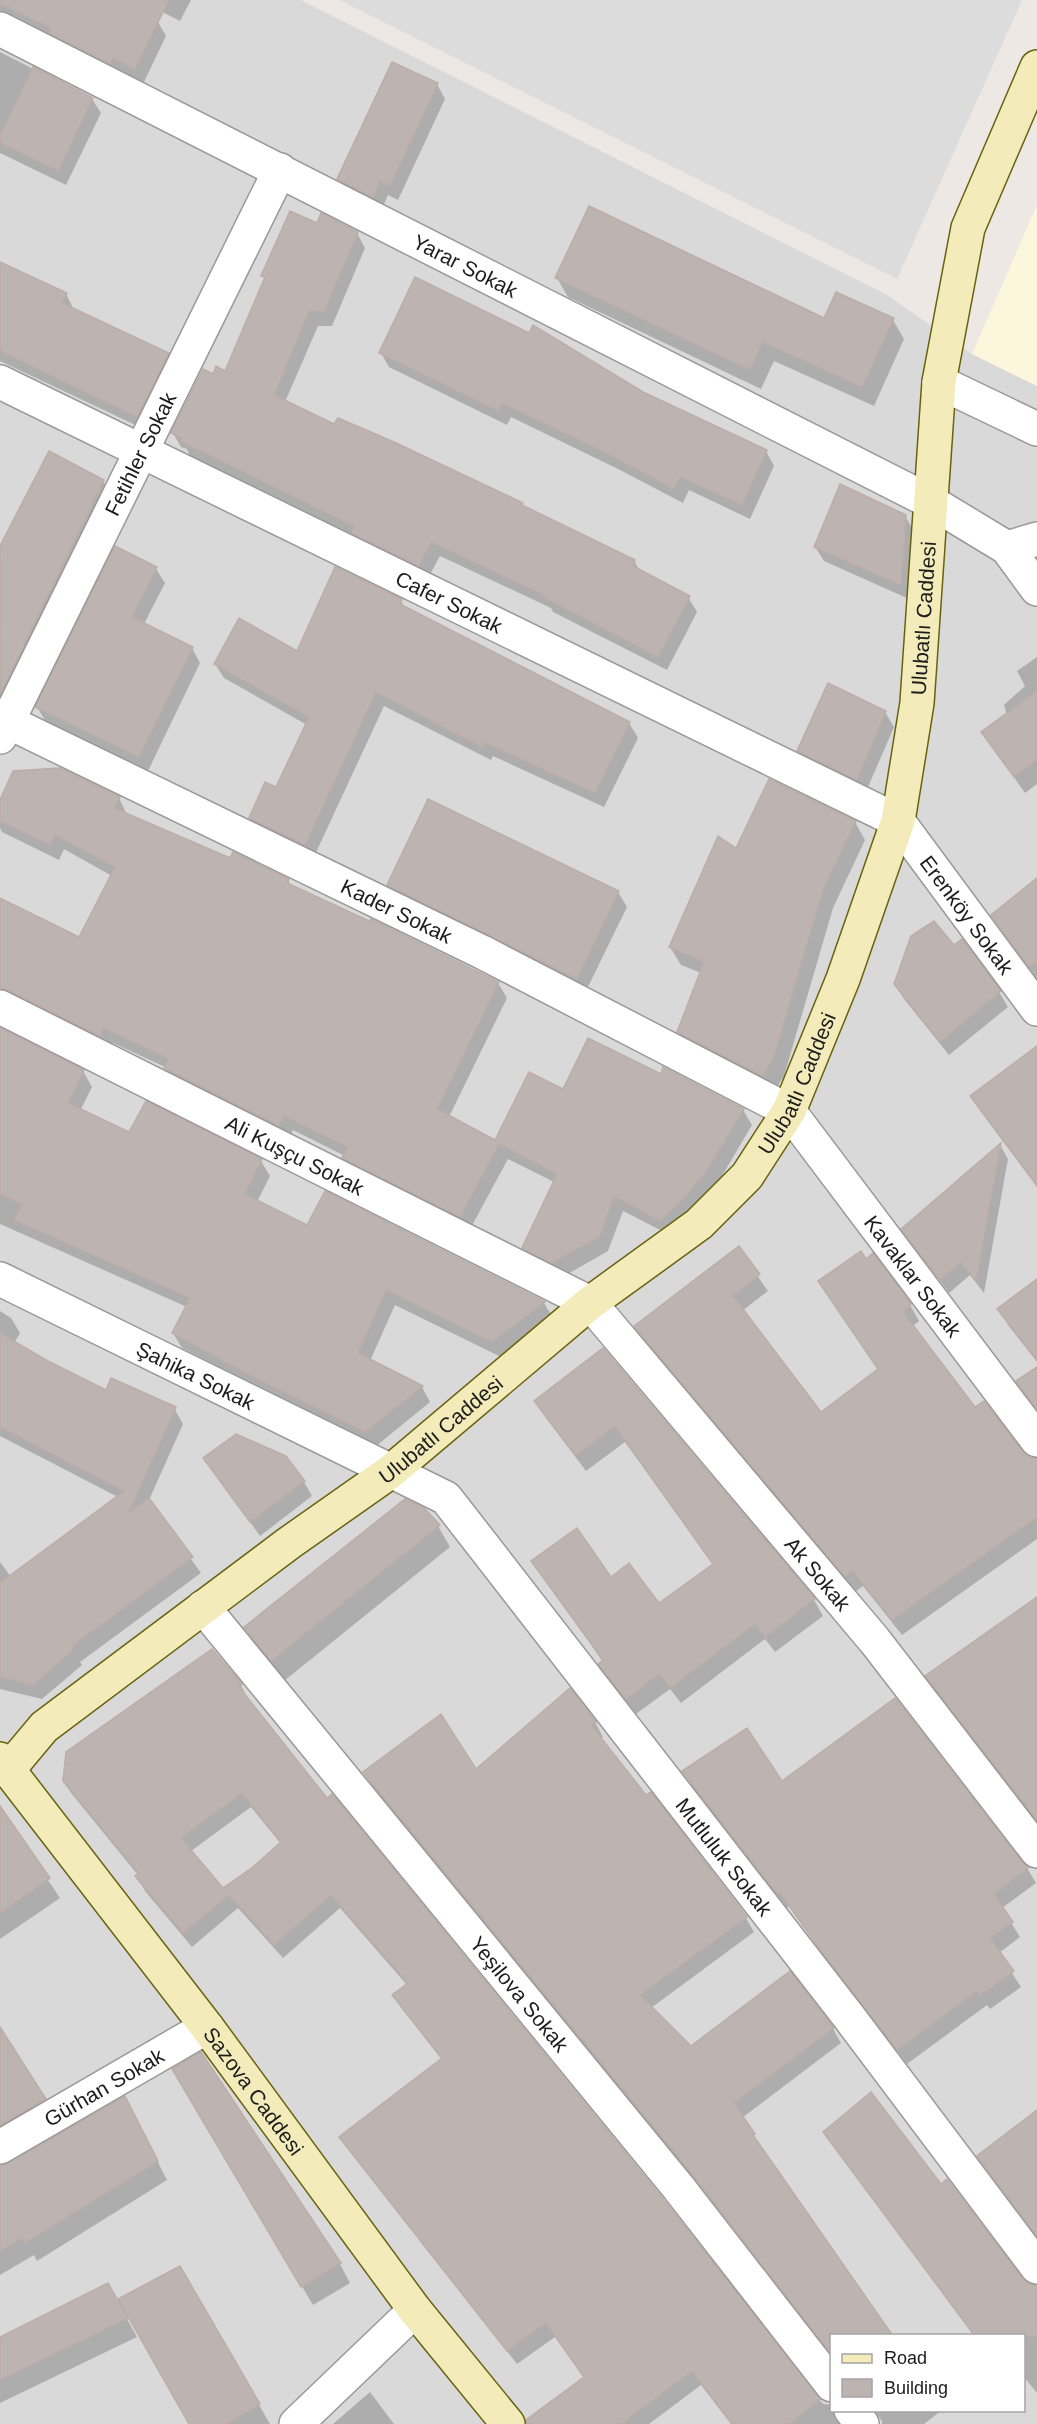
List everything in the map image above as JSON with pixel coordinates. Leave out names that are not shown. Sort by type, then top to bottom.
[{"type":"street","name":"Yarar Sokak","points":[[0,29],[930,502],[1022,544]]},
{"type":"street","name":"Ulubatlı Caddesi","points":[[3,1768],[44,1727],[289,1543],[390,1473],[590,1303],[707,1216],[747,1176],[789,1111],[843,979],[898,821],[917,704],[939,382],[968,228],[1037,67]]},
{"type":"street","name":"Fetihler Sokak","points":[[2,725],[142,452],[280,170]]},
{"type":"street","name":"Cafer Sokak","points":[[0,382],[898,821]]},
{"type":"street","points":[[939,382],[1037,429]]},
{"type":"street","points":[[1022,544],[1037,589]]},
{"type":"street","name":"Kader Sokak","points":[[2,725],[482,951],[789,1111]]},
{"type":"street","name":"Erenköy Sokak","points":[[898,821],[1037,1009]]},
{"type":"street","name":"Ali Kuşçu Sokak","points":[[0,1007],[590,1303]]},
{"type":"street","name":"Kavaklar Sokak","points":[[789,1111],[1037,1440]]},
{"type":"street","name":"Şahika Sokak","points":[[0,1279],[390,1473]]},
{"type":"street","name":"Ak Sokak","points":[[590,1303],[875,1641],[1037,1851]]},
{"type":"street","name":"Mutluluk Sokak","points":[[390,1473],[446,1498],[841,2007],[1037,2267]]},
{"type":"street","name":"Yeşilova Sokak","points":[[203,1608],[678,2187],[830,2384]]},
{"type":"street","name":"Sazova Caddesi","points":[[3,1768],[207,2026],[415,2310],[508,2424]]},
{"type":"street","name":"Gürhan Sokak","points":[[0,2147],[207,2026]]},
{"type":"street","points":[[296,2424],[415,2310]]},
{"type":"street","points":[[853,2412],[862,2424]]},
{"type":"shaded area","points":[[0,0],[301,0],[887,295],[972,354],[1037,386],[1037,2424],[0,2424]]},
{"type":"shaded area","points":[[339,0],[1022,0],[897,279]]},
{"type":"shaded area","points":[[1037,205],[1037,386],[972,354]]},
{"type":"building","points":[[0,0],[169,0],[135,69],[113,58],[110,64],[49,33],[51,28],[0,4]]},
{"type":"building","points":[[392,62],[438,83],[390,186],[380,181],[373,197],[337,179]]},
{"type":"building","points":[[33,67],[93,98],[58,171],[0,143],[0,136]]},
{"type":"building","points":[[589,206],[824,318],[836,292],[894,318],[862,387],[763,342],[750,370],[555,278]]},
{"type":"building","points":[[290,211],[317,223],[321,213],[358,232],[324,312],[309,311],[274,395],[334,424],[338,418],[394,442],[523,503],[522,505],[635,560],[633,566],[690,596],[658,657],[543,597],[544,595],[431,542],[419,566],[351,533],[354,526],[180,441],[182,438],[171,433],[203,369],[213,374],[216,366],[225,371],[265,277],[261,276]]},
{"type":"building","points":[[0,262],[67,293],[62,303],[169,353],[137,417],[0,351]]},
{"type":"building","points":[[415,277],[529,333],[533,325],[643,392],[767,450],[742,505],[680,477],[674,489],[502,403],[498,411],[379,353]]},
{"type":"building","points":[[49,451],[104,480],[1,692],[0,546]]},
{"type":"building","points":[[840,484],[906,515],[901,585],[814,547]]},
{"type":"building","points":[[115,546],[157,567],[132,617],[193,647],[139,757],[35,707]]},
{"type":"building","points":[[335,567],[402,599],[400,604],[630,722],[595,793],[484,742],[482,747],[376,692],[305,845],[249,818],[265,782],[276,787],[309,717],[214,664],[239,618],[297,651]]},
{"type":"building","points":[[828,683],[886,711],[857,780],[797,751]]},
{"type":"building","points":[[1037,691],[1037,760],[1014,777],[981,732]]},
{"type":"building","points":[[60,768],[120,797],[114,808],[230,858],[233,852],[289,879],[287,883],[369,921],[371,919],[499,982],[437,1109],[495,1140],[529,1072],[563,1089],[588,1038],[661,1074],[663,1067],[744,1109],[707,1170],[689,1193],[660,1221],[614,1196],[600,1236],[552,1263],[522,1248],[557,1174],[499,1144],[460,1217],[342,1158],[348,1147],[284,1116],[279,1126],[164,1068],[169,1059],[104,1028],[100,1036],[0,988],[0,898],[79,937],[115,867],[55,835],[50,845],[0,821],[0,800],[13,771]]},
{"type":"building","points":[[769,779],[856,821],[823,889],[774,1057],[763,1076],[677,1032],[704,962],[669,947],[718,836],[736,848]]},
{"type":"building","points":[[428,799],[619,891],[577,979],[387,885]]},
{"type":"building","points":[[1037,878],[1037,961],[1029,967],[991,915]]},
{"type":"building","points":[[934,921],[954,945],[962,939],[1001,991],[940,1042],[894,984],[911,936]]},
{"type":"building","points":[[0,1028],[84,1070],[68,1103],[129,1132],[146,1101],[262,1159],[245,1194],[307,1225],[325,1191],[545,1302],[492,1342],[386,1290],[358,1353],[423,1386],[365,1432],[248,1374],[172,1333],[190,1298],[14,1220],[22,1204],[0,1194]]},
{"type":"building","points":[[1037,1046],[1037,1185],[970,1096]]},
{"type":"building","points":[[1001,1143],[976,1281],[961,1262],[940,1280],[901,1229]]},
{"type":"building","points":[[739,1246],[760,1274],[733,1296],[821,1412],[878,1369],[818,1281],[861,1251],[866,1259],[873,1253],[911,1304],[903,1312],[975,1407],[984,1401],[1022,1451],[1029,1457],[1037,1458],[1037,1517],[892,1620],[853,1571],[845,1577],[634,1326]]},
{"type":"building","points":[[1037,1279],[1037,1360],[997,1309]]},
{"type":"building","points":[[0,1333],[46,1360],[106,1390],[111,1378],[176,1407],[128,1514],[149,1498],[193,1557],[72,1646],[74,1649],[33,1685],[0,1677],[0,1583],[124,1491],[0,1427]]},
{"type":"building","points":[[603,1348],[815,1599],[765,1637],[755,1624],[670,1688],[659,1674],[626,1699],[598,1664],[603,1660],[531,1561],[577,1528],[611,1577],[629,1563],[659,1603],[713,1564],[615,1426],[576,1456],[534,1401]]},
{"type":"building","points":[[1037,1367],[1037,1409],[1016,1381]]},
{"type":"building","points":[[236,1434],[286,1456],[305,1481],[250,1522],[203,1458]]},
{"type":"building","points":[[405,1499],[424,1508],[440,1525],[271,1661],[244,1627]]},
{"type":"building","points":[[1037,1597],[1037,1820],[925,1676]]},
{"type":"building","points":[[212,1649],[242,1684],[239,1687],[327,1798],[332,1794],[663,2199],[821,2399],[789,2424],[732,2424],[692,2371],[621,2424],[526,2424],[526,2420],[584,2377],[546,2323],[507,2351],[339,2137],[442,2058],[392,1995],[408,1983],[331,1895],[274,1945],[229,1895],[183,1933],[135,1876],[139,1873],[63,1781],[66,1752]],"holes":[[[242,1793],[281,1842],[253,1867],[223,1888],[181,1838]]]},
{"type":"building","points":[[570,1688],[596,1722],[591,1725],[646,1795],[651,1792],[747,1917],[640,1995],[691,2046],[790,1971],[834,2028],[734,2103],[755,2134],[753,2135],[892,2334],[830,2334],[830,2353],[693,2175],[363,1772],[441,1714],[476,1769]]},
{"type":"building","points":[[895,1698],[1022,1862],[1029,1867],[994,1894],[1013,1922],[990,1938],[1014,1971],[981,1995],[977,1991],[897,2050],[780,1893],[778,1895],[682,1771],[747,1728],[782,1781]]},
{"type":"building","points":[[0,1806],[50,1878],[0,1913]]},
{"type":"building","points":[[0,2027],[46,2099],[0,2125]]},
{"type":"building","points":[[201,2052],[341,2263],[301,2287],[172,2069]]},
{"type":"building","points":[[871,2092],[941,2184],[947,2179],[1022,2278],[1029,2284],[1037,2285],[1037,2336],[974,2334],[823,2132]]},
{"type":"building","points":[[125,2096],[158,2161],[25,2243],[22,2238],[0,2251],[0,2166]]},
{"type":"building","points":[[1037,2110],[1037,2236],[977,2156]]},
{"type":"building","points":[[180,2266],[260,2404],[227,2424],[189,2424],[118,2299]]},
{"type":"building","points":[[108,2283],[128,2318],[0,2380],[0,2337]]}]
